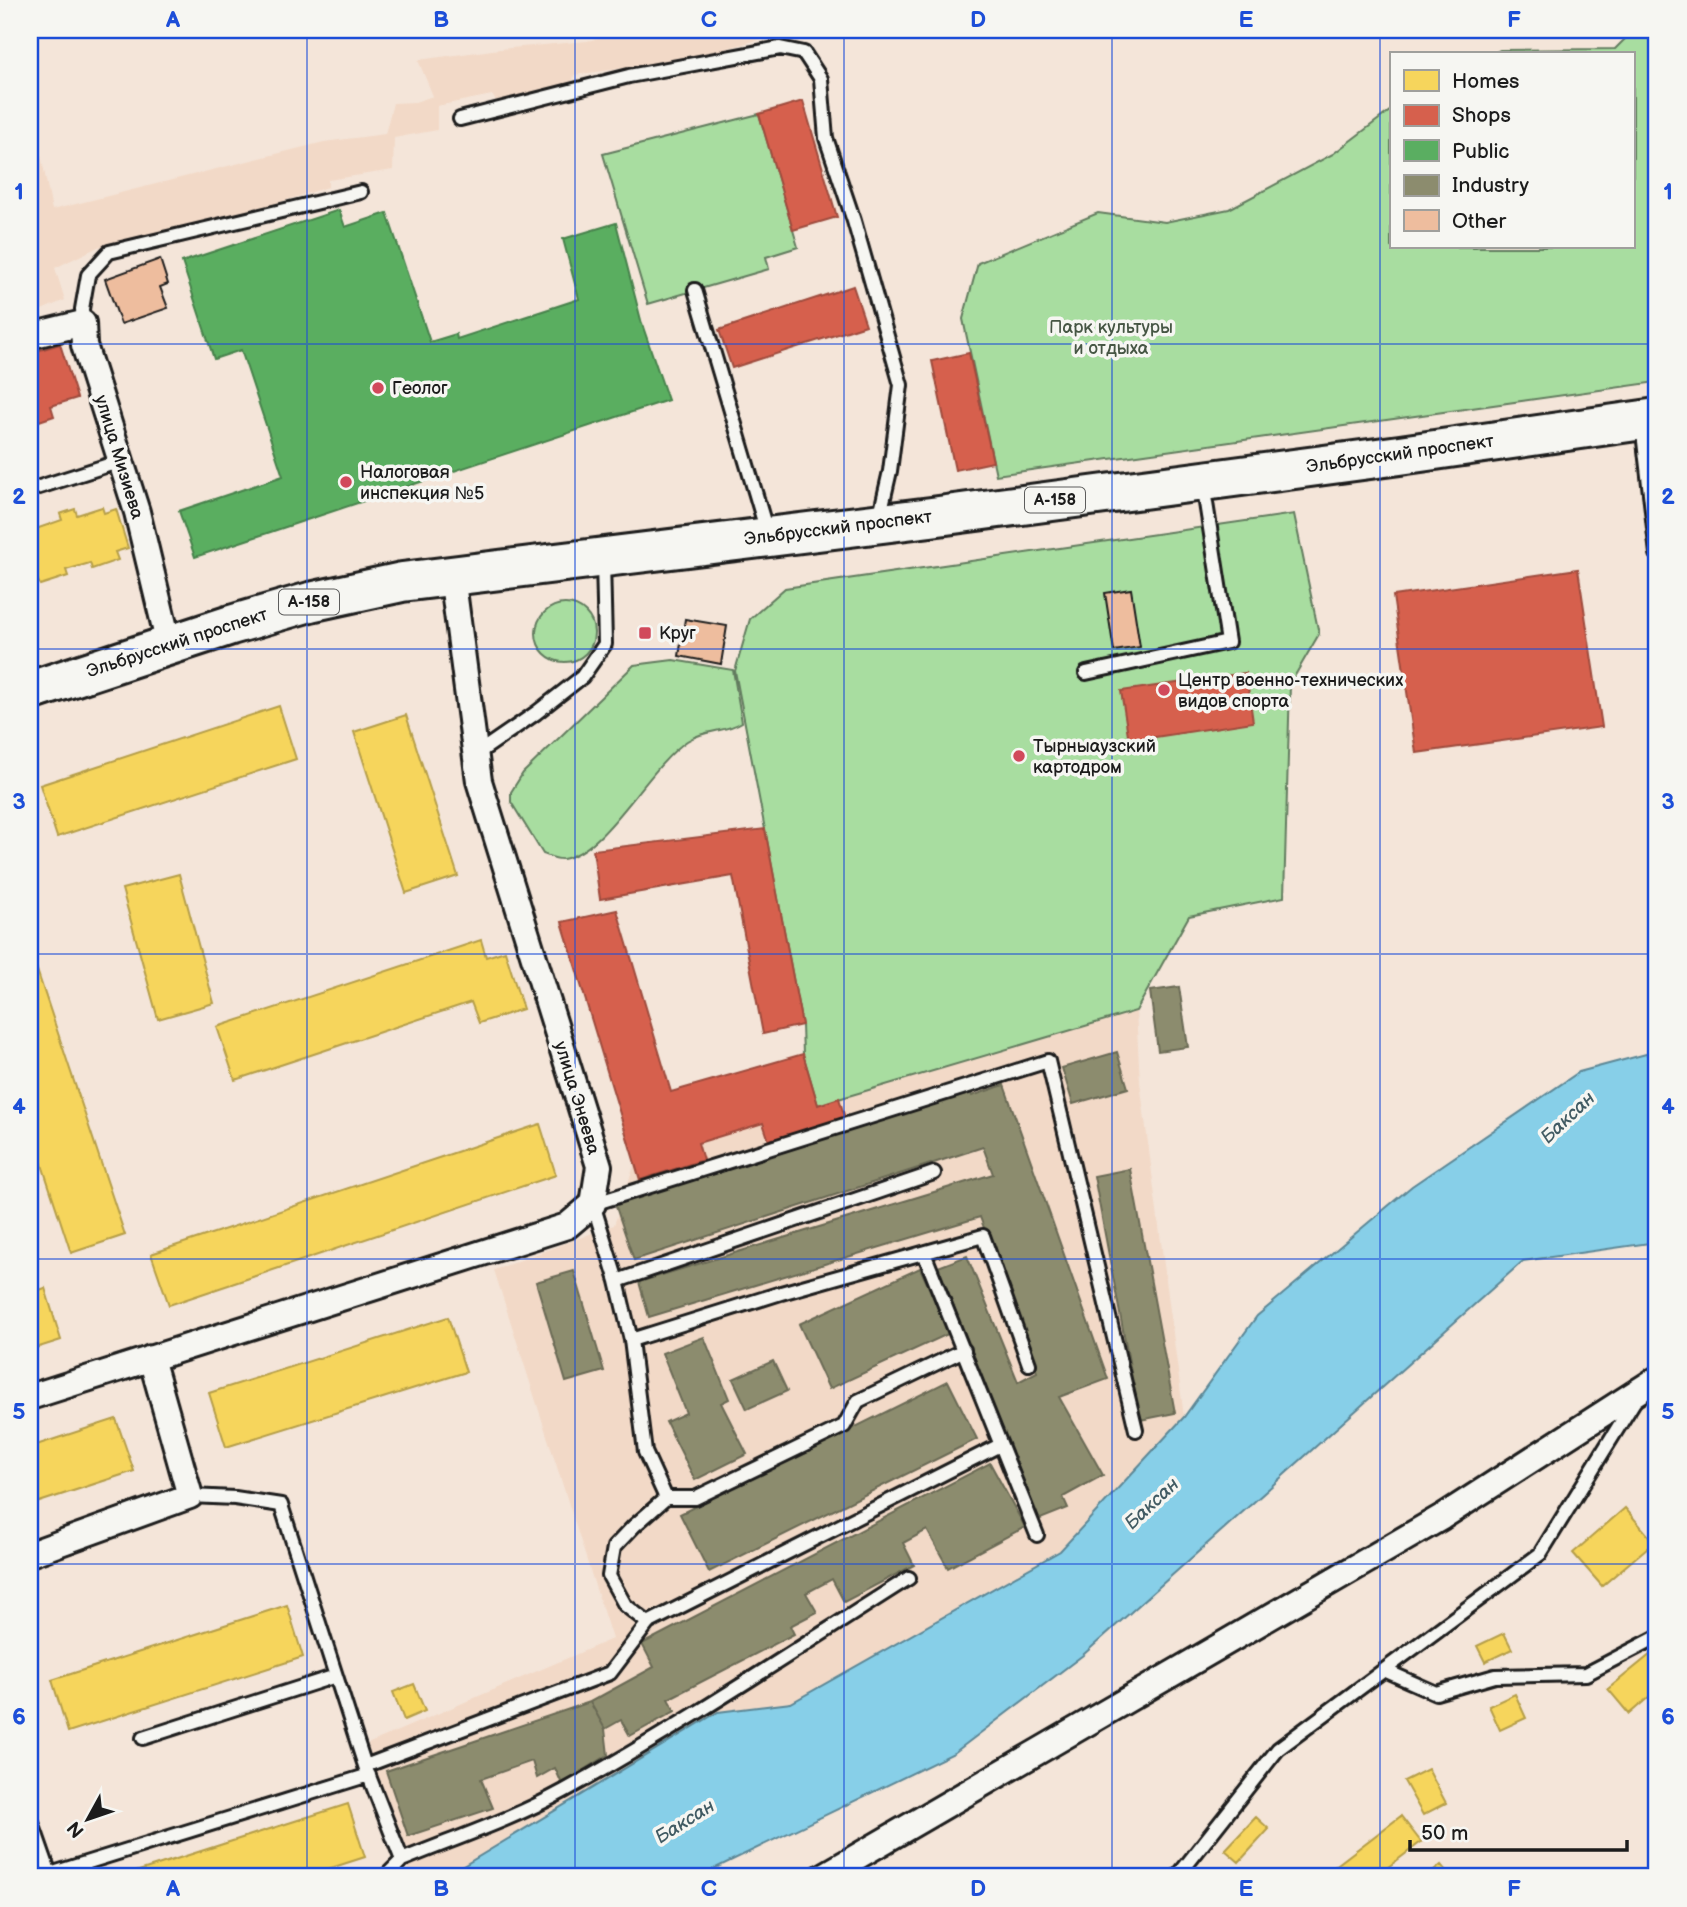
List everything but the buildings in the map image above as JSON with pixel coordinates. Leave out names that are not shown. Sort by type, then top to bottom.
[{"type":"main road","name":"Эльбрусский проспект","points":[[30,691],[169,645],[337,596],[402,582],[1400,455],[1649,419]]},
{"type":"street","points":[[30,337],[83,323]]},
{"type":"street","name":"улица Мизиева","points":[[83,323],[85,345],[137,512],[169,645]]},
{"type":"street","name":"улица Энеева","points":[[452,575],[479,781],[599,1166],[593,1204]]},
{"type":"street","points":[[30,1397],[566,1226],[593,1204]]},
{"type":"street","points":[[30,1554],[190,1496],[151,1357]]},
{"type":"street","points":[[822,1877],[1442,1517],[1649,1385]]},
{"type":"lane","points":[[460,119],[629,76],[780,48],[804,53],[821,79],[826,138],[854,220],[901,385],[890,471],[878,523]]},
{"type":"lane","points":[[83,323],[82,309],[88,275],[109,252],[361,192]]},
{"type":"lane","points":[[695,290],[768,537]]},
{"type":"lane","points":[[1649,419],[1657,554]]},
{"type":"lane","points":[[30,490],[121,461]]},
{"type":"lane","points":[[1086,673],[1228,642],[1202,480]]},
{"type":"lane","points":[[475,755],[582,677],[605,644],[603,557]]},
{"type":"lane","points":[[666,1497],[645,1451],[631,1340],[617,1281],[593,1204],[1048,1061],[1136,1430]]},
{"type":"lane","points":[[617,1281],[934,1173]]},
{"type":"lane","points":[[631,1340],[781,1293],[983,1236],[1028,1364]]},
{"type":"lane","points":[[924,1253],[1037,1535]]},
{"type":"lane","points":[[648,1623],[625,1605],[609,1576],[614,1547],[666,1497],[695,1497],[844,1426],[858,1401],[964,1350]]},
{"type":"lane","points":[[1177,1877],[1278,1749],[1540,1554],[1649,1385]]},
{"type":"lane","points":[[30,1817],[51,1876],[367,1770],[610,1673],[648,1623],[1000,1445]]},
{"type":"lane","points":[[190,1496],[235,1498],[281,1505],[367,1770],[402,1860]]},
{"type":"lane","points":[[385,1877],[402,1860],[498,1822],[562,1792],[722,1697],[909,1578]]},
{"type":"lane","points":[[1384,1670],[1436,1693],[1495,1676],[1586,1674],[1657,1637]]},
{"type":"lane","points":[[143,1738],[336,1676]]},
{"type":"shaded area","points":[[636,30],[795,30],[684,60],[574,75],[571,91],[496,101],[492,95],[437,106],[437,130],[394,138],[393,170],[328,180],[328,187],[230,218],[98,247],[55,268],[65,300],[30,315],[30,157],[41,155],[52,210],[324,142],[385,134],[393,103],[415,102],[433,96],[418,60],[587,41]]},
{"type":"shaded area","points":[[1136,1011],[1140,1082],[1184,1417],[1060,1551],[791,1703],[718,1713],[445,1877],[411,1877],[365,1745],[612,1639],[494,1270],[614,1225],[635,1163],[640,1180],[703,1160],[698,1143],[763,1123],[769,1141],[839,1098]]},
{"type":"green space","name":"Парк культуры и отдыха","points":[[1634,30],[1657,30],[1657,382],[996,475],[963,319],[978,263],[1098,213],[1165,222],[1229,209],[1333,154],[1390,111],[1390,248],[1634,248],[1634,52],[1496,52],[1615,49]]},
{"type":"green space","points":[[759,114],[798,247],[766,257],[769,269],[648,304],[603,154]]},
{"type":"green space","name":"Тырныаузский картодром","points":[[1294,514],[1319,634],[1290,684],[1284,897],[1189,916],[1136,1011],[818,1105],[803,1054],[802,1025],[735,671],[750,619],[785,588]]},
{"type":"green space","points":[[559,604],[571,604],[586,612],[594,627],[594,639],[586,654],[571,662],[559,662],[544,654],[536,639],[536,627],[544,612]]},
{"type":"green space","points":[[673,660],[733,670],[742,722],[694,737],[672,753],[611,825],[579,853],[563,859],[543,854],[511,802],[511,792],[523,773],[634,665]]},
{"type":"water","name":"Баксан","points":[[1657,1051],[1657,1242],[1523,1261],[1083,1655],[954,1753],[697,1877],[445,1877],[718,1712],[791,1703],[1060,1551],[1184,1417],[1257,1316],[1412,1186],[1579,1072]]},
{"type":"place","name":"Геолог","points":[[378,388]]},
{"type":"place","name":"Налоговая инспекция №5","points":[[346,482]]},
{"type":"place","name":"Круг","points":[[645,633]]},
{"type":"place","name":"Центр военно-технических видов спорта","points":[[1164,690]]},
{"type":"place","name":"Тырныаузский картодром","points":[[1019,756]]}]
